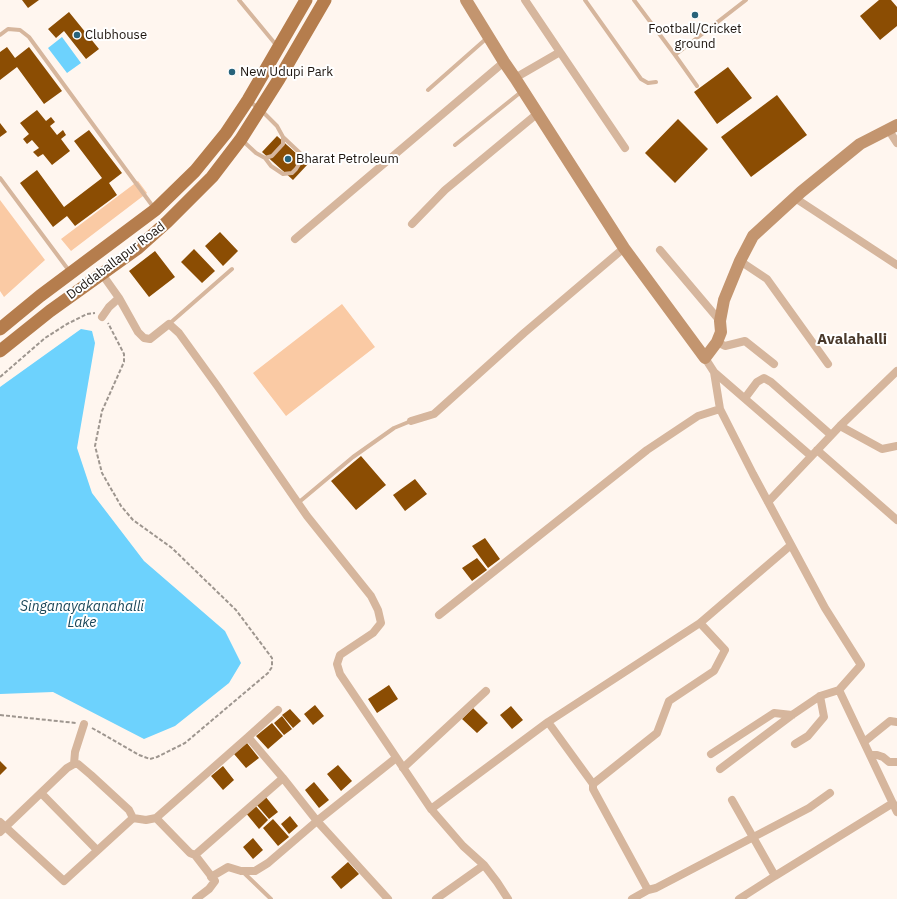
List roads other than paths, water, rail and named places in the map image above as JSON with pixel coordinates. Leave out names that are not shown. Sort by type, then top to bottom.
[{"type":"main road","name":"Doddaballapur Road","points":[[0,329],[155,210],[195,172],[226,133],[248,100],[306,0]]},
{"type":"main road","name":"Doddaballapur Road","points":[[0,352],[50,310],[138,248],[168,222],[212,177],[241,139],[279,79],[325,0]]},
{"type":"street","points":[[466,0],[504,62],[624,248],[714,372],[811,456]]},
{"type":"street","points":[[525,0],[625,148]]},
{"type":"street","points":[[515,78],[560,52]]},
{"type":"street","points":[[295,240],[504,62]]},
{"type":"street","points":[[412,224],[445,190],[538,114]]},
{"type":"street","points":[[705,358],[717,342],[721,332],[720,321],[724,300],[753,236],[795,198],[860,144],[893,127],[897,143]]},
{"type":"street","points":[[795,198],[897,265]]},
{"type":"street","points":[[411,421],[434,414],[524,333],[624,248]]},
{"type":"street","points":[[660,250],[720,321]]},
{"type":"street","points":[[740,262],[767,279],[828,364]]},
{"type":"street","points":[[102,274],[119,298],[138,332],[144,338],[150,339],[169,324],[179,333],[307,516],[371,596],[378,610],[381,623],[373,633],[340,655],[336,664],[340,674],[432,809],[463,846],[484,865],[498,882],[508,899]]},
{"type":"street","points":[[102,317],[109,307],[119,298]]},
{"type":"street","points":[[717,342],[725,346],[745,341],[774,364]]},
{"type":"street","points":[[768,502],[831,435],[897,371]]},
{"type":"street","points":[[714,372],[720,409],[825,608],[861,665],[839,690],[820,696],[720,769]]},
{"type":"street","points":[[745,398],[757,382],[764,378],[771,382],[831,435]]},
{"type":"street","points":[[439,615],[647,450],[698,416],[720,409]]},
{"type":"street","points":[[840,426],[882,449],[894,448],[897,446]]},
{"type":"street","points":[[817,450],[897,520]]},
{"type":"street","points":[[432,809],[548,722],[700,623],[791,545]]},
{"type":"street","points":[[593,784],[658,734],[669,701],[714,671],[725,650],[700,623]]},
{"type":"street","points":[[839,690],[897,812]]},
{"type":"street","points":[[404,768],[486,691]]},
{"type":"street","points":[[795,744],[808,736],[824,717],[820,696]]},
{"type":"street","points":[[132,818],[146,820],[156,818],[278,710]]},
{"type":"street","points":[[711,754],[774,713],[792,715]]},
{"type":"street","points":[[864,742],[890,721],[897,722]]},
{"type":"street","points":[[548,722],[593,784],[593,789],[648,890]]},
{"type":"street","points":[[74,764],[75,752],[84,724]]},
{"type":"street","points":[[248,737],[317,821],[388,899]]},
{"type":"street","points":[[870,755],[883,757],[889,762],[897,762]]},
{"type":"street","points":[[211,877],[228,866],[241,871],[255,871],[268,863],[317,821],[396,758]]},
{"type":"street","points":[[74,764],[78,764],[129,810],[132,818],[64,881],[2,827],[42,794],[67,768],[74,764]]},
{"type":"street","points":[[195,855],[283,778]]},
{"type":"street","points":[[632,899],[809,808],[830,793]]},
{"type":"street","points":[[42,794],[97,850]]},
{"type":"street","points":[[732,800],[752,838],[775,876]]},
{"type":"street","points":[[739,899],[893,803]]},
{"type":"street","points":[[156,818],[190,853],[195,855],[214,881],[209,890],[196,899]]},
{"type":"street","points":[[436,899],[484,865]]},
{"type":"lane","points":[[239,0],[279,48]]},
{"type":"lane","points":[[585,0],[641,79],[648,83],[656,82]]},
{"type":"lane","points":[[634,0],[697,86]]},
{"type":"lane","points":[[675,55],[746,0]]},
{"type":"lane","points":[[0,35],[8,29],[20,30],[29,37],[155,210]]},
{"type":"lane","points":[[428,90],[489,36]]},
{"type":"lane","points":[[455,145],[523,90]]},
{"type":"lane","points":[[241,139],[256,153],[265,158],[271,166],[283,174],[292,173],[301,161],[301,154],[283,137],[277,126],[260,109],[248,100]]},
{"type":"lane","points":[[265,158],[272,156],[283,144],[283,137]]},
{"type":"lane","points":[[0,178],[71,274]]},
{"type":"lane","points":[[169,324],[232,269]]},
{"type":"lane","points":[[298,503],[353,457],[394,428],[411,421]]},
{"type":"lane","points":[[241,871],[271,899]]},
{"type":"water","points":[[62,37],[81,63],[67,73],[48,48]]},
{"type":"water","name":"Singanayakanahalli Lake","points":[[81,329],[92,331],[95,343],[77,448],[92,493],[144,561],[225,631],[241,663],[229,683],[175,726],[144,739],[53,692],[0,694],[0,387]]},
{"type":"place","name":"Football/Cricket ground","points":[[695,15]]},
{"type":"place","name":"Clubhouse","points":[[77,35]]},
{"type":"place","name":"New Udupi Park","points":[[232,72]]},
{"type":"place","name":"Bharat Petroleum","points":[[288,159]]},
{"type":"district","name":"Avalahalli","points":[[852,340]]}]
